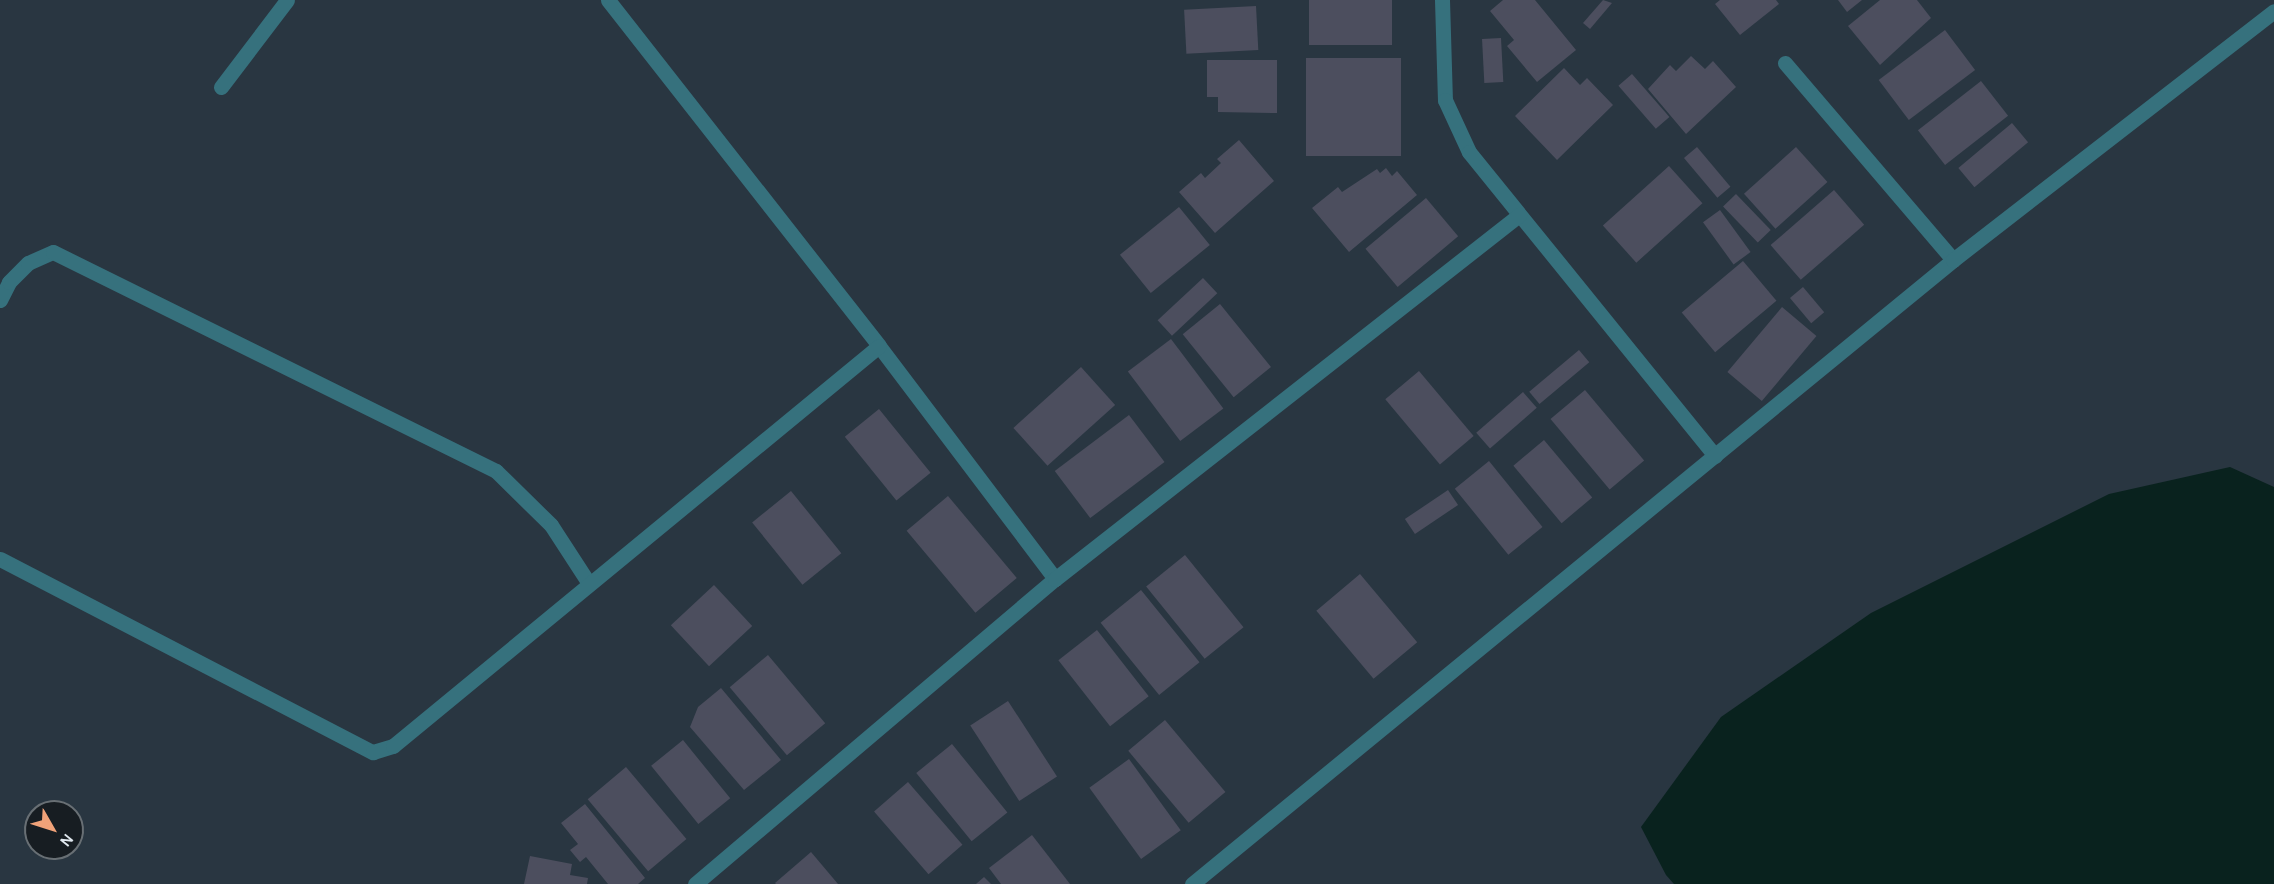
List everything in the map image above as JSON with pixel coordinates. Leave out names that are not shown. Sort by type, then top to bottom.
[{"type":"street","points":[[221,87],[287,0]]},
{"type":"street","points":[[608,0],[879,346],[1055,579]]},
{"type":"street","points":[[1442,0],[1444,100],[1469,152],[1715,456]]},
{"type":"street","points":[[1200,881],[1953,260],[2274,11]]},
{"type":"street","points":[[1785,63],[1953,260]]},
{"type":"street","points":[[695,884],[1055,579],[1519,215]]},
{"type":"street","points":[[0,300],[9,282],[28,263],[53,252],[496,471],[551,525],[588,582]]},
{"type":"street","points":[[0,559],[373,752],[393,746],[588,582],[879,346]]},
{"type":"shaded area","points":[[2230,467],[2274,487],[2274,884],[1674,884],[1666,875],[1641,827],[1721,717],[1871,613],[2109,494]]},
{"type":"building","points":[[1309,0],[1392,0],[1392,45],[1309,45]]},
{"type":"building","points":[[1503,0],[1535,0],[1576,50],[1537,82],[1507,46],[1514,40],[1490,11]]},
{"type":"building","points":[[1603,0],[1612,3],[1590,29],[1583,23]]},
{"type":"building","points":[[1720,0],[1776,0],[1779,4],[1740,35],[1715,4]]},
{"type":"building","points":[[1838,0],[1862,0],[1847,12]]},
{"type":"building","points":[[1880,0],[1917,0],[1931,18],[1880,65],[1848,26]]},
{"type":"building","points":[[1256,6],[1258,50],[1186,54],[1184,10]]},
{"type":"building","points":[[1945,30],[1975,70],[1909,120],[1879,80]]},
{"type":"building","points":[[1501,38],[1503,82],[1484,83],[1482,39]]},
{"type":"building","points":[[1691,56],[1705,69],[1713,61],[1736,87],[1686,134],[1648,89],[1670,65],[1676,71]]},
{"type":"building","points":[[1306,58],[1401,58],[1401,156],[1306,156]]},
{"type":"building","points":[[1207,60],[1277,60],[1277,113],[1218,112],[1218,97],[1207,97]]},
{"type":"building","points":[[1564,68],[1580,85],[1587,78],[1613,105],[1557,160],[1515,116]]},
{"type":"building","points":[[1632,74],[1669,117],[1656,129],[1618,86]]},
{"type":"building","points":[[1981,81],[2008,116],[1945,165],[1918,130]]},
{"type":"building","points":[[2012,123],[2028,142],[1974,187],[1958,168]]},
{"type":"building","points":[[1239,140],[1274,181],[1215,233],[1179,192],[1201,173],[1205,178],[1221,163],[1217,159]]},
{"type":"building","points":[[1697,147],[1730,187],[1717,198],[1684,158]]},
{"type":"building","points":[[1796,147],[1827,182],[1775,229],[1744,194]]},
{"type":"building","points":[[1669,166],[1702,203],[1636,263],[1603,226]]},
{"type":"building","points":[[1386,168],[1392,176],[1397,171],[1417,195],[1349,252],[1312,208],[1338,187],[1342,192],[1377,169],[1380,173]]},
{"type":"building","points":[[1834,190],[1864,225],[1801,280],[1771,245]]},
{"type":"building","points":[[1736,194],[1771,230],[1758,242],[1723,207]]},
{"type":"building","points":[[1426,198],[1458,236],[1398,287],[1365,249]]},
{"type":"building","points":[[1179,207],[1210,245],[1151,293],[1120,255]]},
{"type":"building","points":[[1720,210],[1751,252],[1734,264],[1703,222]]},
{"type":"building","points":[[1743,261],[1776,301],[1715,352],[1682,312]]},
{"type":"building","points":[[1203,278],[1217,293],[1172,336],[1158,320]]},
{"type":"building","points":[[1803,287],[1824,312],[1811,323],[1790,298]]},
{"type":"building","points":[[1220,304],[1271,367],[1234,397],[1183,334]]},
{"type":"building","points":[[1782,307],[1816,336],[1762,401],[1727,372]]},
{"type":"building","points":[[1171,339],[1223,408],[1180,441],[1128,371]]},
{"type":"building","points":[[1579,350],[1589,362],[1539,404],[1529,392]]},
{"type":"building","points":[[1081,367],[1115,405],[1047,466],[1013,428]]},
{"type":"building","points":[[1419,371],[1474,436],[1440,464],[1385,399]]},
{"type":"building","points":[[1585,390],[1644,460],[1610,489],[1551,419]]},
{"type":"building","points":[[1523,392],[1537,408],[1490,449],[1476,433]]},
{"type":"building","points":[[879,409],[931,473],[896,500],[845,437]]},
{"type":"building","points":[[1129,415],[1165,462],[1090,518],[1055,471]]},
{"type":"building","points":[[1544,440],[1592,497],[1562,523],[1513,466]]},
{"type":"building","points":[[1489,461],[1542,527],[1508,555],[1455,489]]},
{"type":"building","points":[[1448,490],[1458,505],[1415,534],[1405,519]]},
{"type":"building","points":[[791,491],[841,553],[802,585],[752,522]]},
{"type":"building","points":[[948,496],[1017,578],[975,613],[907,531]]},
{"type":"building","points":[[1185,555],[1244,627],[1205,659],[1146,586]]},
{"type":"building","points":[[1360,574],[1417,642],[1374,679],[1316,611]]},
{"type":"building","points":[[714,585],[752,626],[709,666],[671,625]]},
{"type":"building","points":[[1141,590],[1200,662],[1159,695],[1101,623]]},
{"type":"building","points":[[1097,630],[1149,696],[1110,726],[1058,660]]},
{"type":"building","points":[[768,655],[825,723],[787,755],[730,687]]},
{"type":"building","points":[[721,688],[781,760],[744,790],[690,727],[698,707]]},
{"type":"building","points":[[1008,701],[1057,776],[1019,801],[970,726]]},
{"type":"building","points":[[1165,720],[1225,792],[1189,823],[1128,751]]},
{"type":"building","points":[[683,740],[730,798],[698,824],[651,766]]},
{"type":"building","points":[[952,744],[1007,812],[972,841],[916,773]]},
{"type":"building","points":[[1129,759],[1181,830],[1141,859],[1089,788]]},
{"type":"building","points":[[626,767],[686,839],[648,871],[588,799]]},
{"type":"building","points":[[908,782],[962,845],[928,874],[874,812]]},
{"type":"building","points":[[585,804],[645,878],[638,884],[608,884],[586,857],[580,862],[570,850],[578,844],[561,823]]},
{"type":"building","points":[[1032,835],[1070,884],[1001,884],[989,868]]},
{"type":"building","points":[[811,852],[838,884],[775,883]]},
{"type":"building","points":[[530,856],[572,864],[570,875],[588,878],[587,884],[524,884]]},
{"type":"building","points":[[984,877],[991,884],[976,884]]}]
